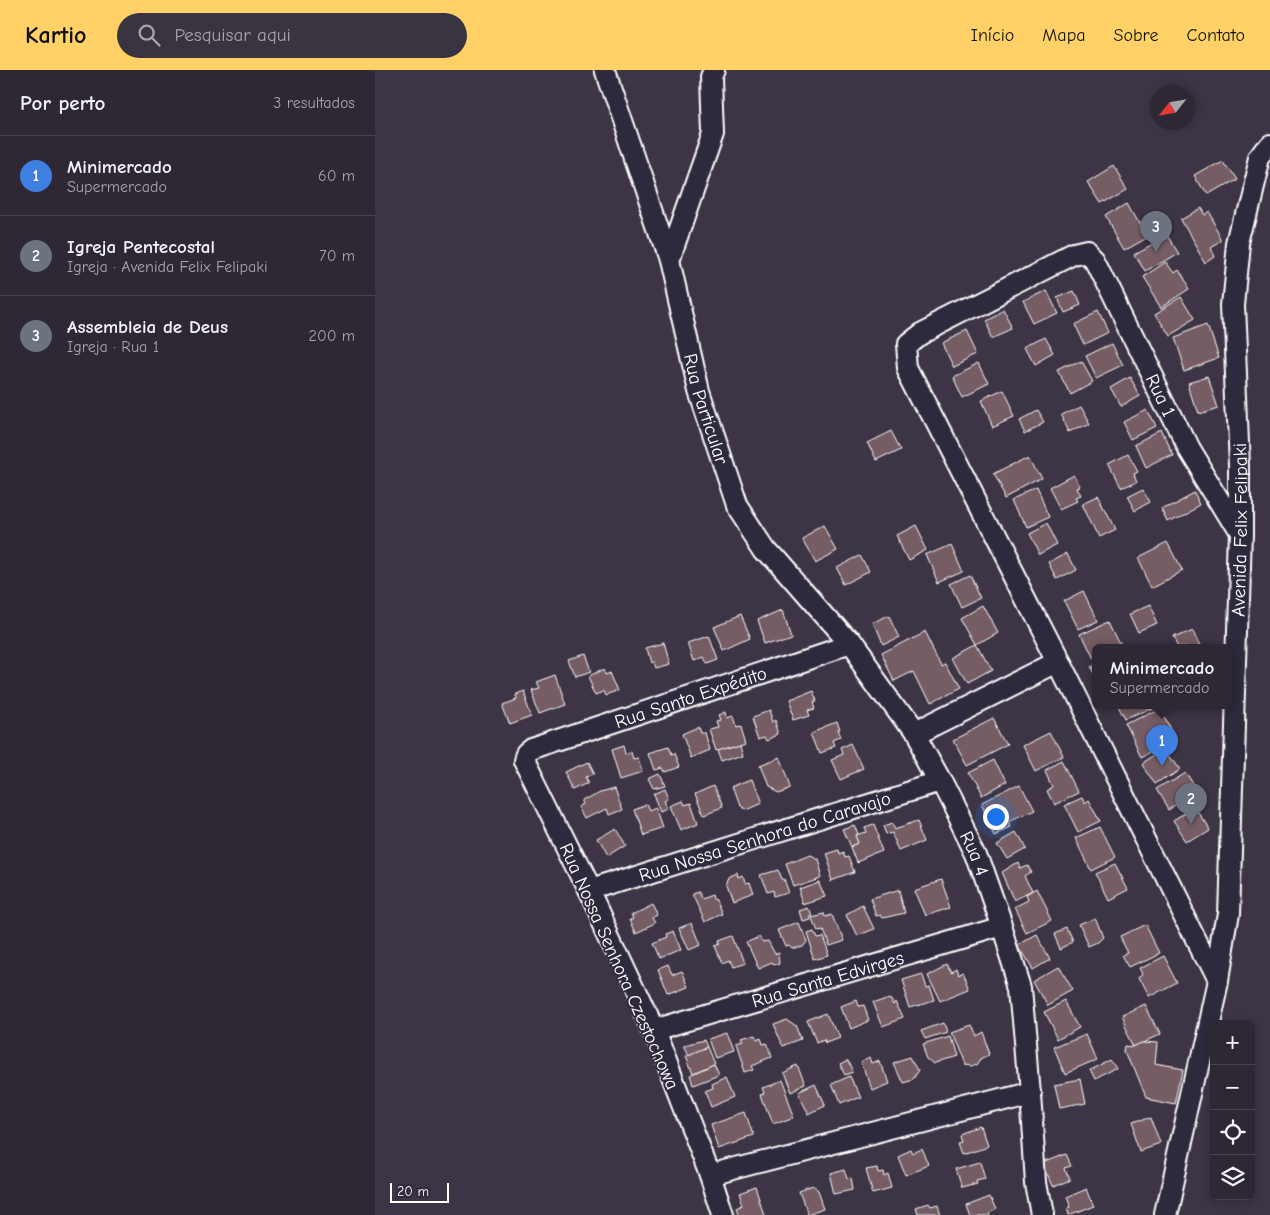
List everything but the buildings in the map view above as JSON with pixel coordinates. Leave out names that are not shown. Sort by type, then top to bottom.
[{"type":"street","name":"Rua Particular","points":[[605,70],[669,260],[699,391],[737,504],[766,549]]},
{"type":"street","points":[[669,260],[713,134],[711,77],[714,70]]},
{"type":"street","name":"Avenida Felix Felipaki","points":[[1165,1215],[1217,981],[1228,914],[1240,535],[1240,466],[1233,304],[1239,243],[1260,157],[1270,143]]},
{"type":"street","name":"Rua 1","points":[[1058,662],[908,368],[906,344],[920,333],[1074,255],[1087,252],[1095,260],[1187,448],[1240,535]]},
{"type":"street","name":"Rua 4","points":[[766,549],[849,644],[914,734],[940,780],[976,853],[1021,986],[1035,1182],[1043,1215]]},
{"type":"street","name":"Rua Santo Expédito","points":[[531,750],[849,644]]},
{"type":"street","points":[[914,734],[1058,662],[1217,981]]},
{"type":"street","name":"Rua Nossa Senhora Czestochowa","points":[[531,750],[526,754],[524,760],[589,891],[653,1030],[710,1175],[723,1215]]},
{"type":"street","name":"Rua Nossa Senhora do Caravajo","points":[[589,891],[940,780]]},
{"type":"street","name":"Rua Santa Edvirges","points":[[653,1030],[1002,927]]},
{"type":"street","points":[[710,1175],[1030,1092]]},
{"type":"place","name":"Assembleia de Deus","points":[[1156,252]]},
{"type":"place","name":"Minimercado","points":[[1162,766]]},
{"type":"place","name":"Igreja Pentecostal","points":[[1191,824]]}]
